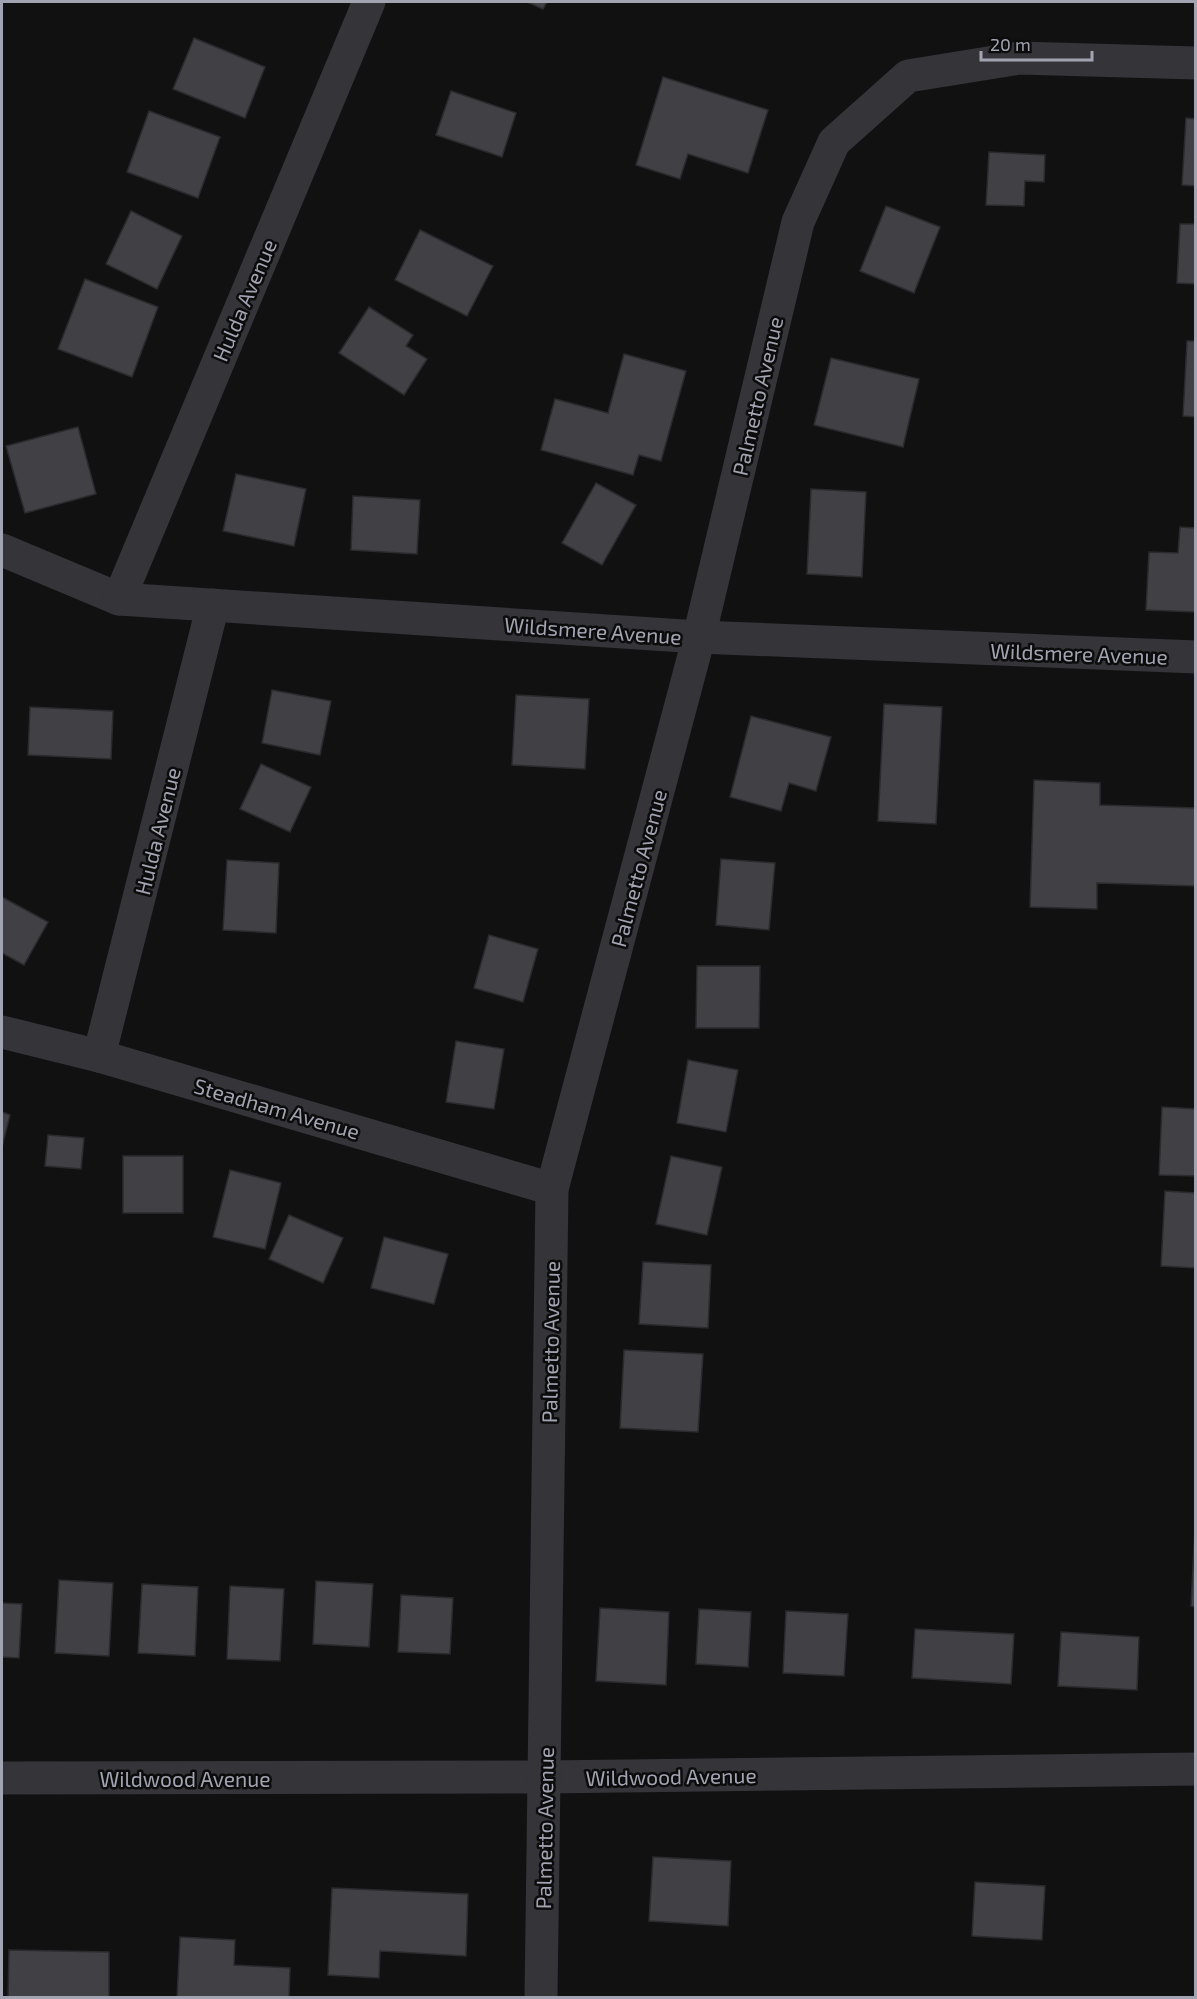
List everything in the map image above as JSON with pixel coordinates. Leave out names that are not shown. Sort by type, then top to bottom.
[{"type":"street","name":"Hulda Avenue","points":[[119,599],[369,2]]},
{"type":"street","name":"Palmetto Avenue","points":[[542,1998],[552,1189],[699,637],[798,222],[834,142],[908,76],[1019,58],[1196,63]]},
{"type":"street","name":"Wildsmere Avenue","points":[[2,550],[119,599],[699,637],[1196,657]]},
{"type":"street","name":"Hulda Avenue","points":[[99,1056],[213,605]]},
{"type":"street","name":"Steadham Avenue","points":[[2,1032],[99,1056],[552,1189]]},
{"type":"street","name":"Wildwood Avenue","points":[[2,1778],[544,1777],[1196,1769]]},
{"type":"building","points":[[527,2],[547,2],[543,9]]},
{"type":"building","points":[[194,38],[265,67],[245,118],[173,89]]},
{"type":"building","points":[[663,77],[768,110],[748,173],[688,154],[680,179],[636,165]]},
{"type":"building","points":[[451,91],[516,113],[502,157],[436,135]]},
{"type":"building","points":[[149,111],[220,137],[198,198],[127,172]]},
{"type":"building","points":[[1186,118],[1196,119],[1196,186],[1182,185]]},
{"type":"building","points":[[989,152],[1045,155],[1044,182],[1025,181],[1024,206],[986,205]]},
{"type":"building","points":[[886,206],[940,227],[914,293],[860,271]]},
{"type":"building","points":[[131,211],[182,236],[157,289],[106,264]]},
{"type":"building","points":[[1180,224],[1196,224],[1196,284],[1177,283]]},
{"type":"building","points":[[420,230],[493,266],[467,316],[395,280]]},
{"type":"building","points":[[85,279],[158,307],[132,377],[58,349]]},
{"type":"building","points":[[369,307],[413,335],[406,346],[427,359],[404,395],[339,353]]},
{"type":"building","points":[[1187,341],[1196,341],[1196,417],[1183,416]]},
{"type":"building","points":[[624,354],[686,371],[661,461],[639,455],[633,475],[541,450],[555,399],[608,413]]},
{"type":"building","points":[[831,358],[919,379],[903,447],[814,425]]},
{"type":"building","points":[[78,427],[96,494],[25,513],[6,446]]},
{"type":"building","points":[[236,474],[306,489],[294,546],[223,531]]},
{"type":"building","points":[[596,483],[636,505],[602,565],[562,543]]},
{"type":"building","points":[[811,489],[866,492],[862,577],[807,574]]},
{"type":"building","points":[[353,496],[420,500],[417,554],[351,550]]},
{"type":"building","points":[[1180,527],[1196,528],[1196,612],[1146,610],[1149,552],[1178,553]]},
{"type":"building","points":[[272,690],[331,701],[320,755],[262,743]]},
{"type":"building","points":[[516,695],[589,699],[585,769],[512,765]]},
{"type":"building","points":[[884,704],[942,707],[936,824],[878,821]]},
{"type":"building","points":[[30,707],[113,711],[111,759],[28,755]]},
{"type":"building","points":[[751,716],[831,737],[816,791],[789,783],[781,811],[730,797]]},
{"type":"building","points":[[261,764],[311,787],[290,832],[240,809]]},
{"type":"building","points":[[1034,780],[1100,783],[1100,805],[1196,808],[1196,886],[1097,883],[1097,909],[1030,907]]},
{"type":"building","points":[[721,859],[775,863],[769,930],[716,925]]},
{"type":"building","points":[[227,860],[279,863],[276,933],[223,930]]},
{"type":"building","points":[[2,897],[48,922],[24,965],[2,953]]},
{"type":"building","points":[[489,935],[538,949],[523,1002],[474,988]]},
{"type":"building","points":[[697,966],[760,966],[759,1028],[696,1028]]},
{"type":"building","points":[[456,1041],[504,1049],[494,1109],[446,1102]]},
{"type":"building","points":[[688,1060],[738,1070],[726,1132],[677,1123]]},
{"type":"building","points":[[1162,1107],[1196,1109],[1196,1176],[1159,1175]]},
{"type":"building","points":[[2,1112],[10,1115],[2,1147]]},
{"type":"building","points":[[48,1135],[84,1138],[81,1169],[45,1166]]},
{"type":"building","points":[[123,1156],[183,1156],[183,1213],[123,1213]]},
{"type":"building","points":[[671,1156],[722,1167],[707,1235],[656,1224]]},
{"type":"building","points":[[230,1170],[281,1183],[265,1249],[213,1237]]},
{"type":"building","points":[[1165,1191],[1196,1193],[1196,1268],[1161,1266]]},
{"type":"building","points":[[289,1215],[343,1238],[323,1283],[269,1259]]},
{"type":"building","points":[[384,1237],[448,1254],[434,1304],[371,1288]]},
{"type":"building","points":[[643,1262],[711,1265],[708,1328],[639,1324]]},
{"type":"building","points":[[624,1350],[703,1354],[698,1432],[620,1428]]},
{"type":"building","points":[[1196,1529],[1196,1607],[1191,1606]]},
{"type":"building","points":[[59,1580],[113,1583],[109,1656],[55,1653]]},
{"type":"building","points":[[316,1581],[373,1584],[369,1647],[313,1644]]},
{"type":"building","points":[[142,1584],[198,1587],[195,1656],[138,1653]]},
{"type":"building","points":[[230,1586],[284,1589],[280,1661],[227,1659]]},
{"type":"building","points":[[401,1595],[453,1598],[450,1654],[398,1652]]},
{"type":"building","points":[[2,1603],[22,1604],[19,1658],[2,1657]]},
{"type":"building","points":[[600,1608],[669,1612],[666,1685],[596,1681]]},
{"type":"building","points":[[699,1609],[751,1612],[748,1667],[696,1664]]},
{"type":"building","points":[[786,1611],[848,1614],[844,1676],[783,1673]]},
{"type":"building","points":[[915,1629],[1014,1634],[1011,1684],[912,1678]]},
{"type":"building","points":[[1061,1632],[1139,1637],[1137,1690],[1058,1686]]},
{"type":"building","points":[[653,1857],[731,1861],[728,1926],[649,1921]]},
{"type":"building","points":[[975,1882],[1045,1886],[1042,1940],[972,1936]]},
{"type":"building","points":[[332,1888],[468,1894],[466,1956],[380,1951],[379,1978],[328,1975]]},
{"type":"building","points":[[180,1937],[235,1940],[234,1965],[290,1968],[289,1998],[177,1998]]},
{"type":"building","points":[[9,1950],[109,1952],[109,1998],[8,1998]]}]
